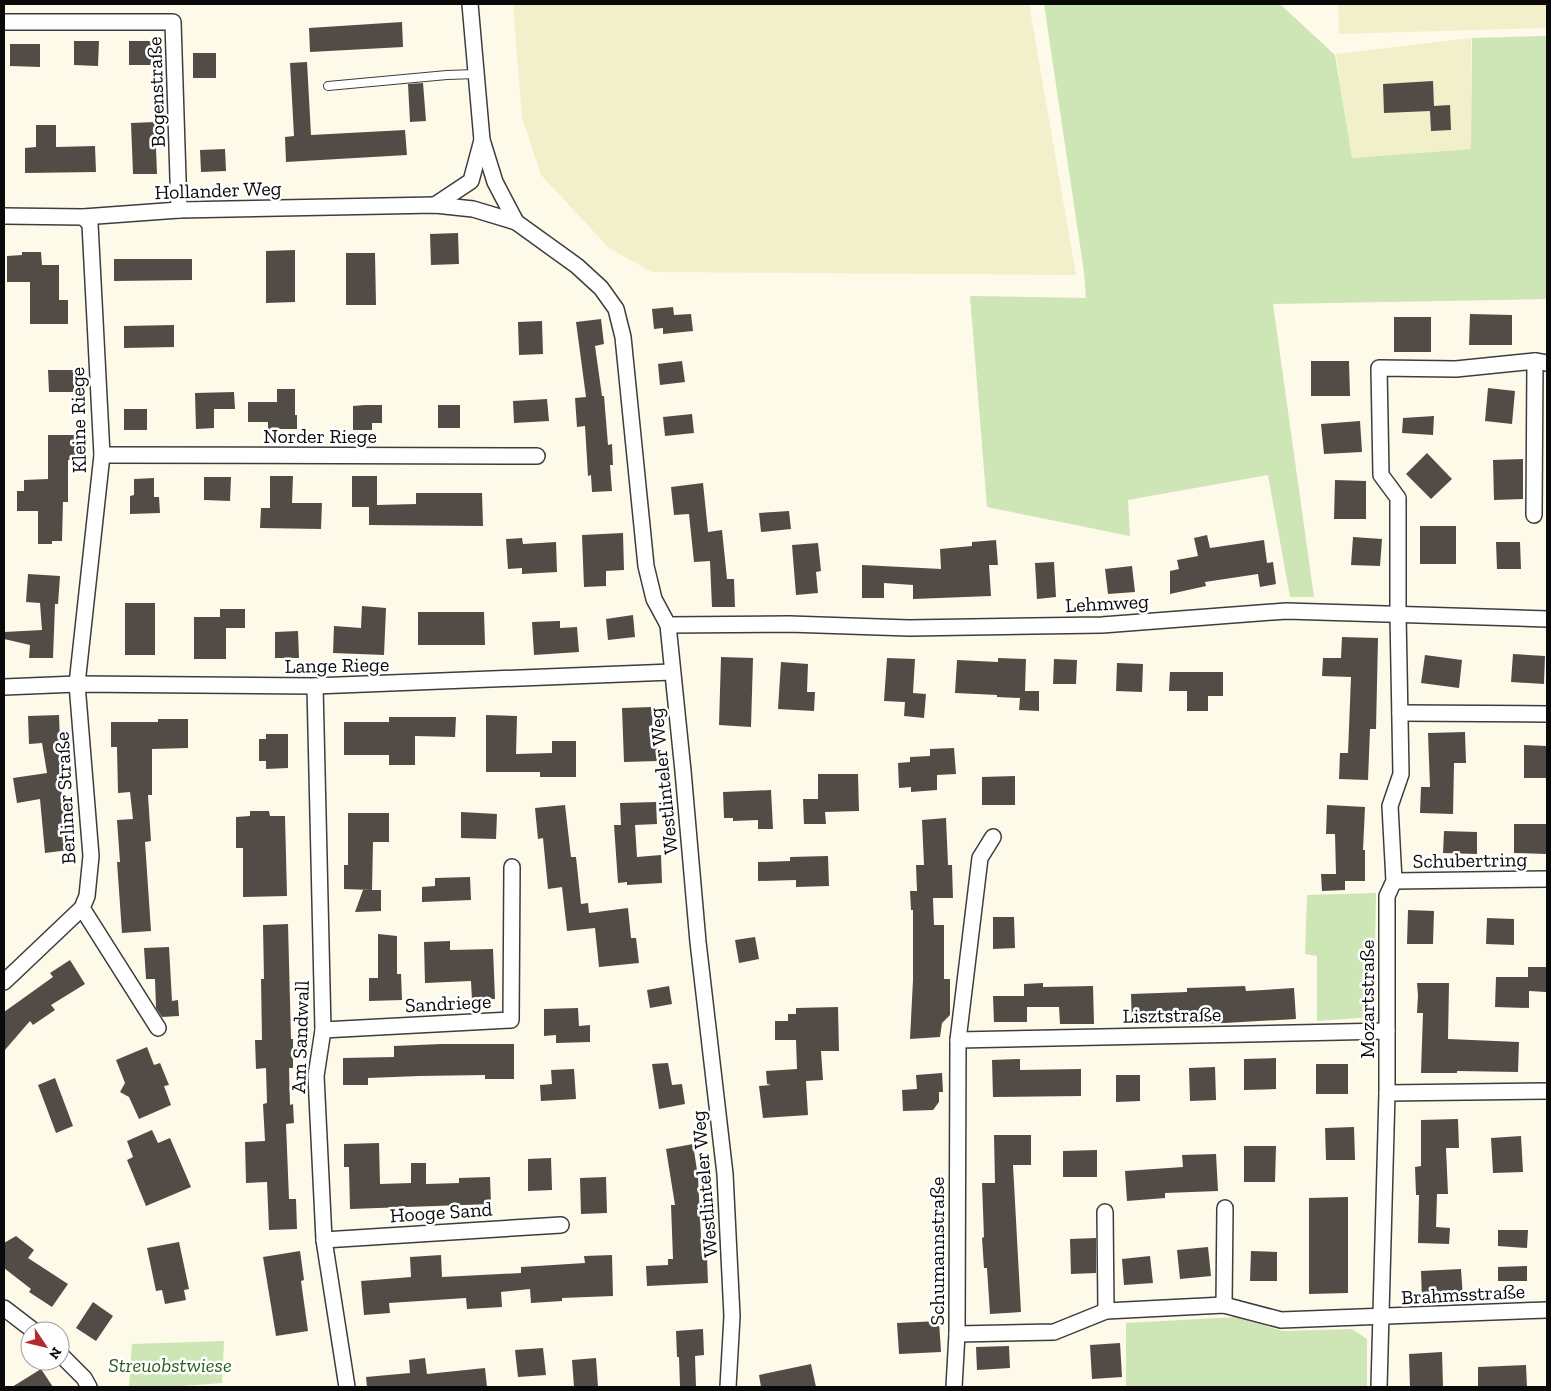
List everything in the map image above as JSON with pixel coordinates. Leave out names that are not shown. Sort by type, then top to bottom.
[{"type":"street","name":"Westlinteler Weg","points":[[470,4],[482,140],[495,182],[516,222]]},
{"type":"street","name":"Bogenstraße","points":[[4,22],[174,22],[180,210]]},
{"type":"street","name":"Westlinteler Weg","points":[[435,205],[471,181],[482,140]]},
{"type":"street","name":"Westlinteler Weg","points":[[435,205],[473,209],[516,222],[577,266],[601,288],[616,309],[623,337],[646,566],[654,599],[668,625],[698,942],[726,1174],[732,1316],[728,1387]]},
{"type":"street","name":"Hollander Weg","points":[[4,216],[83,217],[180,210],[435,205]]},
{"type":"street","name":"Kleine Riege","points":[[78,684],[102,455],[90,224],[83,217]]},
{"type":"street","points":[[1534,515],[1541,362]]},
{"type":"street","name":"Mozartstraße","points":[[1379,1387],[1387,1093],[1387,896],[1394,881],[1390,806],[1401,774],[1398,498],[1381,475],[1379,368],[1456,369],[1541,362]]},
{"type":"street","name":"Norder Riege","points":[[102,455],[537,456]]},
{"type":"street","name":"Lehmweg","points":[[668,625],[789,624],[908,628],[1102,625],[1286,611],[1547,619]]},
{"type":"street","name":"Lange Riege","points":[[4,687],[78,684],[315,686],[672,672]]},
{"type":"street","name":"Berliner Straße","points":[[78,684],[91,856],[87,896],[82,908]]},
{"type":"street","name":"Am Sandwall","points":[[315,686],[323,1030],[316,1076],[324,1240],[347,1387]]},
{"type":"street","points":[[1400,713],[1547,714]]},
{"type":"street","points":[[958,1040],[980,858],[993,837]]},
{"type":"street","name":"Sandriege","points":[[323,1030],[511,1020],[512,867]]},
{"type":"street","name":"Schubertring","points":[[1394,881],[1547,879]]},
{"type":"street","points":[[4,982],[82,908],[158,1028]]},
{"type":"street","name":"Lisztstraße","points":[[958,1040],[1387,1031]]},
{"type":"street","name":"Schumannstraße","points":[[954,1387],[958,1040]]},
{"type":"street","points":[[1387,1093],[1547,1091]]},
{"type":"street","points":[[1224,1305],[1225,1208]]},
{"type":"street","points":[[1105,1212],[1106,1311]]},
{"type":"street","name":"Hooge Sand","points":[[324,1240],[561,1225]]},
{"type":"street","name":"Brahmsstraße","points":[[956,1334],[1054,1332],[1106,1311],[1224,1305],[1281,1320],[1380,1318],[1547,1310]]},
{"type":"street","points":[[4,1308],[21,1321]]},
{"type":"street","points":[[70,1364],[84,1378],[89,1387]]},
{"type":"lane","points":[[328,86],[476,74]]},
{"type":"shaded area","points":[[513,4],[1029,4],[1076,275],[652,272],[609,248],[541,175],[522,117]]},
{"type":"shaded area","points":[[1338,4],[1547,4],[1547,28],[1339,34]]},
{"type":"shaded area","points":[[1471,38],[1471,149],[1351,158],[1336,54]]},
{"type":"green space","points":[[1044,4],[1280,4],[1335,55],[1352,158],[1471,149],[1472,38],[1547,36],[1547,299],[1273,304],[1314,597],[1290,597],[1268,475],[1128,500],[1130,536],[987,507],[970,296],[1086,298],[1084,272]]},
{"type":"green space","points":[[1376,893],[1374,1017],[1317,1021],[1317,956],[1305,954],[1307,895]]},
{"type":"green space","points":[[1236,1317],[1283,1331],[1352,1329],[1367,1339],[1367,1387],[1126,1387],[1126,1323]]},
{"type":"green space","name":"Streuobstwiese","points":[[224,1341],[222,1383],[169,1387],[129,1387],[132,1344]]},
{"type":"building","points":[[402,22],[403,47],[310,52],[309,28]]},
{"type":"building","points":[[74,41],[99,41],[98,66],[74,65]]},
{"type":"building","points":[[129,41],[151,41],[151,65],[129,65]]},
{"type":"building","points":[[10,44],[40,44],[40,67],[10,66]]},
{"type":"building","points":[[193,53],[216,53],[216,78],[193,78]]},
{"type":"building","points":[[307,62],[311,135],[405,130],[407,155],[286,162],[285,137],[294,136],[290,63]]},
{"type":"building","points":[[1433,81],[1434,106],[1450,105],[1451,130],[1431,131],[1430,111],[1384,113],[1383,84]]},
{"type":"building","points":[[423,83],[426,121],[410,122],[408,84]]},
{"type":"building","points":[[155,122],[157,174],[133,174],[131,123]]},
{"type":"building","points":[[36,125],[56,125],[56,147],[95,146],[96,172],[25,173],[25,148],[36,147]]},
{"type":"building","points":[[225,149],[226,171],[201,172],[200,150]]},
{"type":"building","points":[[458,233],[459,264],[431,265],[430,234]]},
{"type":"building","points":[[295,250],[295,302],[266,303],[266,251]]},
{"type":"building","points":[[22,252],[41,252],[42,265],[59,265],[59,300],[68,300],[68,324],[30,324],[30,282],[7,282],[7,256],[22,255]]},
{"type":"building","points":[[346,253],[375,253],[376,305],[346,305]]},
{"type":"building","points":[[114,259],[192,259],[192,280],[114,281]]},
{"type":"building","points":[[673,307],[674,315],[691,314],[693,331],[663,334],[663,328],[654,329],[652,309]]},
{"type":"building","points":[[1470,314],[1512,315],[1512,345],[1469,345]]},
{"type":"building","points":[[1394,317],[1431,317],[1431,352],[1394,352]]},
{"type":"building","points":[[601,319],[604,344],[595,346],[602,396],[604,396],[608,445],[612,444],[613,465],[610,465],[612,491],[592,492],[591,475],[588,476],[585,426],[577,427],[575,398],[586,397],[576,322]]},
{"type":"building","points":[[542,321],[543,354],[519,355],[518,322]]},
{"type":"building","points":[[174,325],[174,347],[124,348],[124,326]]},
{"type":"building","points":[[682,361],[685,382],[660,385],[658,364]]},
{"type":"building","points":[[1311,361],[1349,361],[1350,396],[1311,396]]},
{"type":"building","points":[[48,370],[74,370],[74,392],[49,392]]},
{"type":"building","points":[[1488,388],[1515,391],[1512,424],[1485,421]]},
{"type":"building","points":[[277,389],[295,389],[297,429],[268,429],[268,422],[248,422],[248,402],[277,402]]},
{"type":"building","points":[[234,392],[235,409],[214,409],[214,428],[196,429],[195,393]]},
{"type":"building","points":[[547,399],[549,421],[514,423],[513,401]]},
{"type":"building","points":[[382,405],[382,423],[372,423],[372,430],[353,430],[353,406]]},
{"type":"building","points":[[438,405],[460,405],[460,428],[438,428]]},
{"type":"building","points":[[124,409],[147,409],[147,430],[124,430]]},
{"type":"building","points":[[692,414],[694,433],[665,436],[663,417]]},
{"type":"building","points":[[1434,416],[1433,435],[1402,433],[1403,418]]},
{"type":"building","points":[[1360,421],[1362,452],[1324,454],[1321,424]]},
{"type":"building","points":[[48,435],[75,435],[75,460],[68,460],[68,502],[63,502],[62,541],[52,541],[52,544],[38,544],[38,511],[17,511],[17,491],[24,491],[24,480],[48,479]]},
{"type":"building","points":[[1427,453],[1452,479],[1431,499],[1406,474]]},
{"type":"building","points":[[1523,459],[1523,499],[1494,500],[1493,460]]},
{"type":"building","points":[[270,476],[293,476],[292,503],[322,503],[321,529],[260,528],[261,508],[270,508]]},
{"type":"building","points":[[352,476],[377,476],[377,505],[416,504],[416,493],[482,493],[483,526],[369,525],[369,507],[352,507]]},
{"type":"building","points":[[204,477],[231,477],[230,501],[204,500]]},
{"type":"building","points":[[154,478],[154,497],[159,497],[160,513],[130,514],[130,496],[134,495],[134,479]]},
{"type":"building","points":[[1335,480],[1366,481],[1366,519],[1334,519]]},
{"type":"building","points":[[703,483],[708,532],[722,530],[727,579],[734,579],[735,607],[712,607],[710,561],[694,562],[689,514],[674,515],[671,487]]},
{"type":"building","points":[[789,511],[791,529],[761,532],[759,513]]},
{"type":"building","points":[[1420,526],[1456,526],[1456,564],[1420,564]]},
{"type":"building","points":[[623,533],[624,570],[606,571],[606,586],[584,587],[582,535]]},
{"type":"building","points":[[1207,535],[1210,548],[1264,540],[1267,563],[1273,562],[1276,584],[1260,587],[1258,574],[1205,582],[1206,586],[1170,594],[1170,571],[1179,569],[1177,560],[1198,556],[1194,538]]},
{"type":"building","points":[[1353,537],[1382,539],[1380,566],[1351,565]]},
{"type":"building","points":[[522,538],[523,544],[556,542],[557,572],[522,574],[522,568],[508,569],[506,539]]},
{"type":"building","points":[[996,540],[998,565],[989,565],[991,596],[913,599],[913,585],[884,583],[884,598],[862,598],[862,565],[941,569],[940,549],[972,546],[972,542]]},
{"type":"building","points":[[1496,542],[1520,542],[1521,569],[1497,569]]},
{"type":"building","points":[[818,543],[821,571],[816,572],[818,593],[796,595],[792,545]]},
{"type":"building","points":[[1054,562],[1056,597],[1037,599],[1035,563]]},
{"type":"building","points":[[1132,566],[1135,592],[1108,594],[1105,569]]},
{"type":"building","points":[[28,574],[60,576],[58,604],[55,604],[53,658],[29,658],[30,645],[4,639],[4,632],[42,630],[40,603],[26,602]]},
{"type":"building","points":[[125,603],[155,603],[155,655],[125,655]]},
{"type":"building","points":[[362,606],[386,608],[384,655],[333,653],[334,626],[361,628]]},
{"type":"building","points":[[220,609],[245,609],[245,628],[226,628],[226,659],[194,659],[194,617],[220,617]]},
{"type":"building","points":[[418,612],[484,612],[485,645],[418,645]]},
{"type":"building","points":[[633,615],[635,637],[608,640],[606,619]]},
{"type":"building","points":[[560,621],[560,628],[577,627],[579,652],[534,655],[532,622]]},
{"type":"building","points":[[298,631],[299,658],[275,658],[275,632]]},
{"type":"building","points":[[1342,637],[1378,638],[1376,729],[1370,729],[1368,780],[1339,779],[1340,753],[1348,753],[1351,677],[1322,676],[1323,658],[1341,658]]},
{"type":"building","points":[[1513,654],[1545,656],[1544,684],[1511,682]]},
{"type":"building","points":[[1425,655],[1462,660],[1459,688],[1421,683]]},
{"type":"building","points":[[721,657],[753,658],[751,727],[719,725]]},
{"type":"building","points":[[887,658],[915,659],[913,693],[926,694],[924,718],[904,716],[905,702],[884,701]]},
{"type":"building","points":[[998,658],[1026,659],[1025,691],[1039,691],[1039,711],[1019,710],[1020,698],[955,693],[957,660],[998,662]]},
{"type":"building","points":[[1054,659],[1077,660],[1076,684],[1053,684]]},
{"type":"building","points":[[781,662],[808,664],[807,692],[815,692],[814,711],[778,709]]},
{"type":"building","points":[[1117,663],[1143,664],[1142,692],[1116,691]]},
{"type":"building","points":[[1170,672],[1223,672],[1223,696],[1208,696],[1208,711],[1187,711],[1187,691],[1169,691]]},
{"type":"building","points":[[652,707],[653,746],[657,746],[657,761],[624,762],[622,708]]},
{"type":"building","points":[[59,715],[60,742],[57,743],[63,779],[59,779],[66,817],[69,850],[45,853],[40,799],[17,803],[13,778],[47,773],[42,743],[29,744],[28,716]]},
{"type":"building","points":[[486,715],[517,716],[516,754],[552,753],[552,741],[576,741],[576,777],[540,777],[540,772],[486,772]]},
{"type":"building","points":[[389,717],[456,717],[455,737],[415,736],[415,765],[389,765],[389,755],[344,755],[344,722],[389,722]]},
{"type":"building","points":[[158,719],[188,719],[188,748],[152,749],[152,795],[148,795],[151,841],[145,842],[151,931],[122,933],[117,862],[120,862],[117,820],[133,819],[130,792],[118,793],[117,747],[111,747],[111,722],[158,722]]},
{"type":"building","points":[[1465,732],[1466,763],[1454,763],[1453,814],[1420,813],[1421,787],[1430,787],[1428,733]]},
{"type":"building","points":[[266,734],[288,734],[288,768],[266,769],[266,761],[259,761],[259,739],[266,739]]},
{"type":"building","points":[[1524,745],[1547,746],[1547,778],[1524,778]]},
{"type":"building","points":[[954,748],[956,774],[937,775],[937,790],[911,792],[911,787],[899,788],[898,763],[910,762],[910,757],[930,756],[930,749]]},
{"type":"building","points":[[818,774],[858,774],[859,811],[825,812],[826,824],[804,824],[803,799],[818,799]]},
{"type":"building","points":[[1015,776],[1015,805],[982,805],[982,777]]},
{"type":"building","points":[[771,790],[773,829],[758,829],[758,820],[733,821],[733,818],[724,818],[723,792]]},
{"type":"building","points":[[656,802],[657,824],[635,825],[637,857],[661,855],[662,883],[627,885],[627,882],[618,883],[614,825],[621,825],[620,803]]},
{"type":"building","points":[[565,805],[571,857],[576,857],[581,904],[588,903],[589,913],[628,908],[631,938],[636,938],[639,963],[599,967],[595,928],[567,931],[562,887],[548,889],[543,838],[538,839],[535,808]]},
{"type":"building","points":[[1327,805],[1365,807],[1363,850],[1365,850],[1365,881],[1345,881],[1345,890],[1322,891],[1321,874],[1336,874],[1335,834],[1326,834]]},
{"type":"building","points":[[250,811],[269,811],[270,816],[285,816],[287,896],[243,897],[243,848],[236,848],[236,817],[250,816]]},
{"type":"building","points":[[461,812],[497,814],[496,839],[461,838]]},
{"type":"building","points":[[348,813],[389,813],[389,842],[373,842],[372,890],[344,889],[344,865],[348,865]]},
{"type":"building","points":[[946,818],[948,865],[952,865],[953,898],[933,898],[934,925],[944,925],[944,979],[950,979],[950,1015],[942,1023],[940,1037],[910,1039],[913,980],[913,910],[911,910],[910,891],[917,891],[916,865],[924,865],[922,820]]},
{"type":"building","points":[[1514,824],[1547,824],[1547,854],[1514,853]]},
{"type":"building","points":[[1444,831],[1477,832],[1477,854],[1443,853]]},
{"type":"building","points":[[828,856],[829,886],[796,887],[796,880],[758,881],[758,862],[790,861],[790,857]]},
{"type":"building","points":[[470,877],[471,900],[422,902],[422,887],[435,886],[435,878]]},
{"type":"building","points":[[363,890],[381,890],[381,911],[355,912]]},
{"type":"building","points":[[1408,910],[1434,911],[1433,944],[1407,944]]},
{"type":"building","points":[[993,917],[1014,917],[1015,948],[993,949]]},
{"type":"building","points":[[1487,918],[1514,919],[1514,945],[1486,944]]},
{"type":"building","points":[[288,924],[291,1039],[293,1039],[293,1068],[289,1068],[290,1105],[293,1104],[294,1123],[286,1124],[289,1199],[296,1199],[297,1229],[269,1230],[267,1182],[246,1183],[245,1142],[265,1141],[263,1104],[267,1103],[266,1068],[256,1069],[255,1040],[262,1040],[261,979],[264,979],[263,925]]},
{"type":"building","points":[[378,934],[397,936],[397,974],[401,974],[402,1000],[369,1001],[369,978],[378,978]]},
{"type":"building","points":[[755,937],[759,959],[739,963],[735,940]]},
{"type":"building","points":[[450,941],[450,950],[493,949],[495,999],[472,1000],[471,981],[425,983],[424,942]]},
{"type":"building","points":[[169,947],[172,1001],[178,1000],[179,1016],[162,1017],[156,1008],[155,979],[146,979],[144,948]]},
{"type":"building","points":[[70,960],[85,984],[51,1005],[55,1010],[33,1025],[30,1021],[4,1051],[4,1012],[53,977],[50,973]]},
{"type":"building","points":[[1528,967],[1547,967],[1546,992],[1529,991],[1529,1008],[1495,1007],[1496,977],[1528,977]]},
{"type":"building","points":[[1043,983],[1043,987],[1093,986],[1094,1024],[1060,1024],[1059,1007],[1027,1007],[1027,1022],[994,1022],[993,996],[1024,996],[1024,984]]},
{"type":"building","points":[[1417,983],[1449,983],[1448,1039],[1519,1042],[1518,1072],[1457,1071],[1457,1073],[1421,1073],[1423,1013],[1417,1013]]},
{"type":"building","points":[[669,986],[672,1004],[650,1008],[647,990]]},
{"type":"building","points":[[1245,986],[1246,991],[1294,988],[1296,1019],[1225,1023],[1189,1024],[1189,1021],[1132,1024],[1131,994],[1187,992],[1187,988]]},
{"type":"building","points":[[838,1007],[839,1051],[821,1051],[823,1080],[806,1081],[808,1115],[763,1118],[759,1086],[771,1085],[767,1084],[766,1071],[797,1069],[796,1040],[775,1040],[775,1021],[788,1021],[788,1014],[796,1014],[796,1008]]},
{"type":"building","points":[[578,1008],[579,1026],[590,1025],[590,1042],[556,1043],[556,1035],[544,1036],[544,1009]]},
{"type":"building","points":[[514,1044],[514,1079],[485,1079],[485,1075],[419,1076],[368,1078],[368,1085],[343,1085],[343,1058],[394,1057],[394,1046]]},
{"type":"building","points":[[147,1047],[154,1065],[160,1063],[169,1085],[164,1086],[171,1105],[139,1119],[129,1097],[120,1092],[125,1083],[116,1060]]},
{"type":"building","points":[[1276,1058],[1276,1089],[1244,1090],[1244,1059]]},
{"type":"building","points":[[1020,1059],[1020,1070],[1081,1069],[1081,1096],[993,1097],[992,1060]]},
{"type":"building","points":[[668,1063],[672,1085],[682,1084],[685,1104],[659,1109],[652,1064]]},
{"type":"building","points":[[1316,1064],[1348,1064],[1348,1094],[1316,1094]]},
{"type":"building","points":[[1215,1067],[1216,1100],[1190,1101],[1189,1068]]},
{"type":"building","points":[[574,1069],[576,1099],[541,1101],[540,1085],[552,1084],[551,1070]]},
{"type":"building","points":[[942,1073],[943,1092],[939,1092],[939,1102],[933,1110],[903,1111],[902,1090],[917,1089],[916,1075]]},
{"type":"building","points":[[1116,1075],[1140,1075],[1140,1101],[1116,1102]]},
{"type":"building","points":[[55,1078],[73,1126],[56,1133],[38,1085]]},
{"type":"building","points":[[1458,1119],[1459,1148],[1446,1148],[1448,1194],[1437,1194],[1436,1227],[1450,1228],[1449,1244],[1418,1243],[1419,1195],[1416,1195],[1415,1167],[1421,1166],[1421,1120]]},
{"type":"building","points":[[1354,1127],[1355,1160],[1326,1160],[1325,1128]]},
{"type":"building","points":[[152,1130],[158,1143],[170,1138],[191,1187],[146,1206],[127,1160],[133,1157],[127,1141]]},
{"type":"building","points":[[994,1135],[1031,1135],[1031,1165],[1013,1165],[1021,1312],[990,1314],[987,1268],[984,1268],[982,1238],[984,1237],[982,1183],[995,1183]]},
{"type":"building","points":[[1521,1136],[1523,1172],[1493,1173],[1491,1138]]},
{"type":"building","points":[[379,1143],[380,1184],[411,1183],[411,1163],[426,1163],[426,1184],[459,1183],[459,1178],[490,1177],[491,1204],[350,1209],[349,1167],[344,1167],[344,1144]]},
{"type":"building","points":[[693,1144],[698,1177],[702,1257],[707,1257],[708,1283],[647,1286],[646,1266],[668,1265],[668,1259],[673,1259],[671,1205],[675,1205],[666,1149]]},
{"type":"building","points":[[1244,1146],[1276,1146],[1275,1182],[1244,1182]]},
{"type":"building","points":[[1097,1150],[1097,1177],[1063,1177],[1063,1151]]},
{"type":"building","points":[[1216,1154],[1218,1191],[1165,1193],[1165,1198],[1127,1201],[1125,1171],[1183,1167],[1182,1155]]},
{"type":"building","points":[[551,1158],[552,1190],[528,1191],[528,1159]]},
{"type":"building","points":[[606,1177],[607,1213],[581,1214],[580,1178]]},
{"type":"building","points":[[1348,1197],[1348,1293],[1309,1294],[1309,1198]]},
{"type":"building","points":[[1498,1230],[1528,1230],[1527,1248],[1498,1246]]},
{"type":"building","points":[[16,1236],[34,1250],[28,1258],[68,1284],[52,1307],[29,1292],[31,1289],[4,1268],[4,1243]]},
{"type":"building","points":[[1096,1238],[1096,1273],[1071,1274],[1070,1239]]},
{"type":"building","points":[[179,1242],[189,1289],[184,1290],[186,1300],[165,1304],[162,1290],[156,1291],[147,1248]]},
{"type":"building","points":[[1208,1247],[1211,1276],[1180,1279],[1177,1250]]},
{"type":"building","points":[[300,1251],[304,1280],[301,1281],[308,1331],[276,1336],[263,1257]]},
{"type":"building","points":[[1251,1251],[1277,1252],[1277,1281],[1250,1281]]},
{"type":"building","points":[[441,1255],[442,1277],[521,1273],[521,1267],[585,1263],[584,1256],[612,1255],[613,1296],[562,1298],[562,1301],[531,1303],[530,1289],[501,1292],[502,1307],[467,1309],[466,1298],[389,1303],[390,1313],[364,1315],[361,1281],[411,1277],[410,1257]]},
{"type":"building","points":[[1150,1256],[1153,1283],[1124,1285],[1122,1259]]},
{"type":"building","points":[[1527,1266],[1527,1281],[1498,1281],[1498,1267]]},
{"type":"building","points":[[1461,1269],[1463,1298],[1422,1300],[1421,1271]]},
{"type":"building","points":[[93,1302],[113,1316],[96,1341],[76,1328]]},
{"type":"building","points":[[939,1321],[941,1352],[899,1354],[897,1323]]},
{"type":"building","points":[[703,1329],[704,1355],[695,1356],[696,1387],[680,1387],[676,1331]]},
{"type":"building","points":[[1120,1343],[1122,1377],[1092,1379],[1090,1345]]},
{"type":"building","points":[[1009,1346],[1010,1368],[977,1370],[976,1347]]},
{"type":"building","points":[[543,1348],[546,1375],[518,1377],[515,1350]]},
{"type":"building","points":[[1442,1352],[1443,1386],[1410,1387],[1409,1354]]},
{"type":"building","points":[[425,1358],[427,1374],[485,1368],[487,1387],[367,1387],[366,1377],[410,1373],[409,1360]]},
{"type":"building","points":[[596,1358],[598,1387],[574,1387],[572,1360]]},
{"type":"building","points":[[811,1364],[816,1387],[761,1387],[759,1375]]},
{"type":"building","points":[[1526,1365],[1527,1387],[1478,1387],[1478,1367]]},
{"type":"building","points":[[38,1371],[42,1371],[53,1387],[12,1387]]}]
